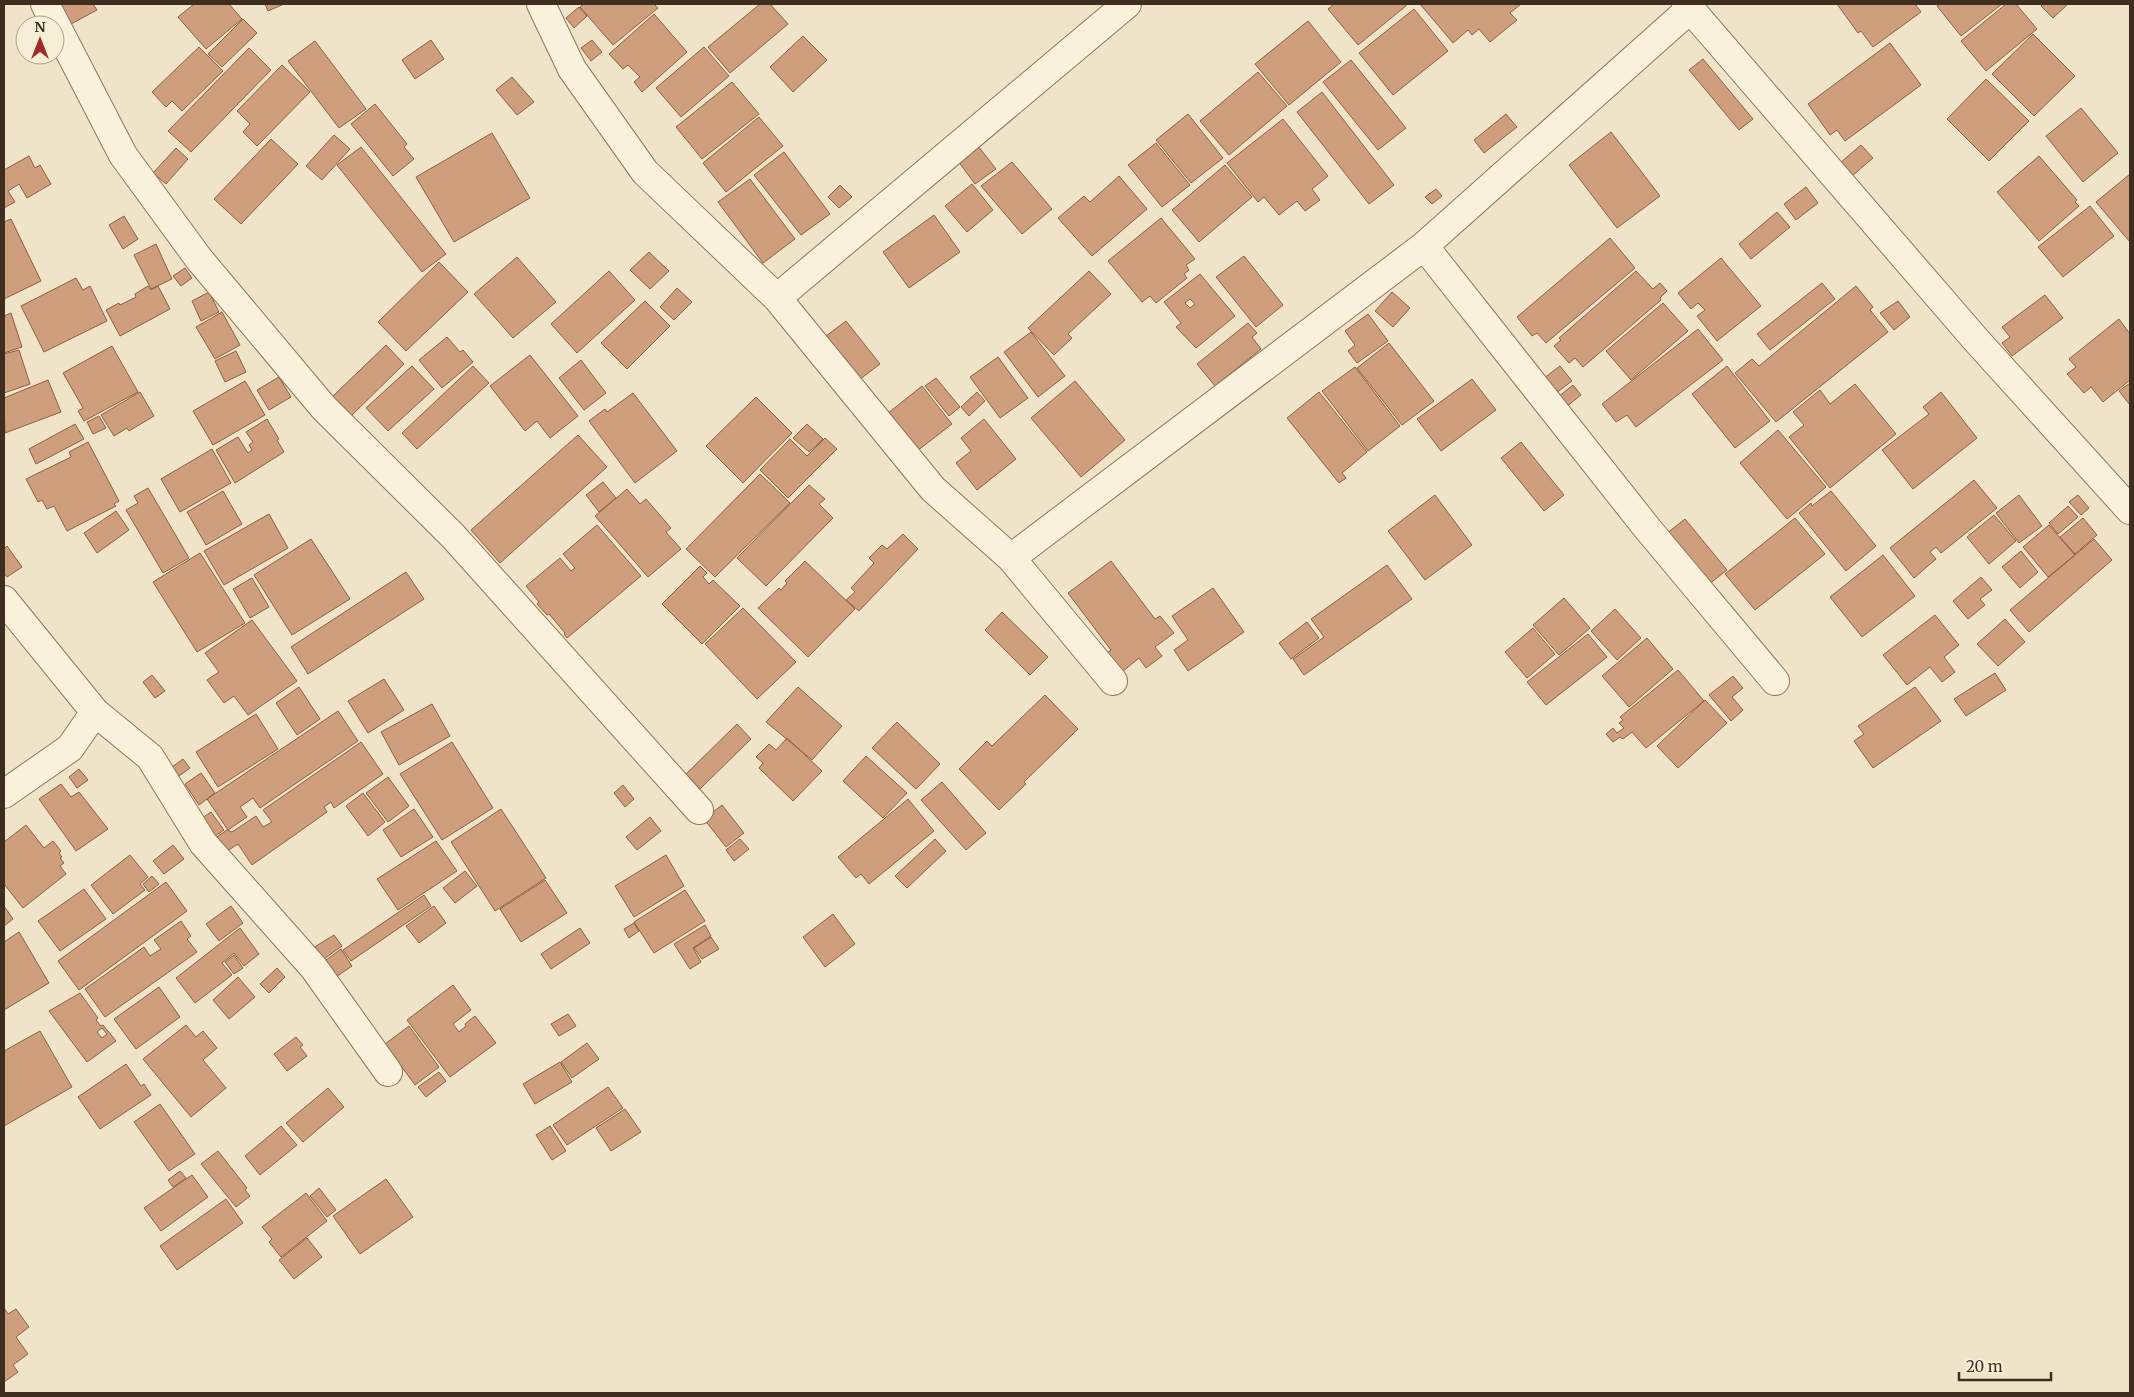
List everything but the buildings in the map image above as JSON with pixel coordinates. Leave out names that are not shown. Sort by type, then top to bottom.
[{"type":"street","points":[[45,4],[123,155],[199,259],[324,408],[453,536],[699,810]]},
{"type":"street","points":[[541,4],[572,69],[645,172],[777,298],[933,489],[1010,558],[1114,681]]},
{"type":"street","points":[[777,298],[1126,4]]},
{"type":"street","points":[[1010,558],[1424,246],[1688,6],[1977,341],[2130,510]]},
{"type":"street","points":[[1424,246],[1647,528],[1775,681]]},
{"type":"street","points":[[4,600],[95,712],[150,757],[203,843],[314,968],[388,1072]]},
{"type":"street","points":[[4,794],[70,748],[95,712]]}]
